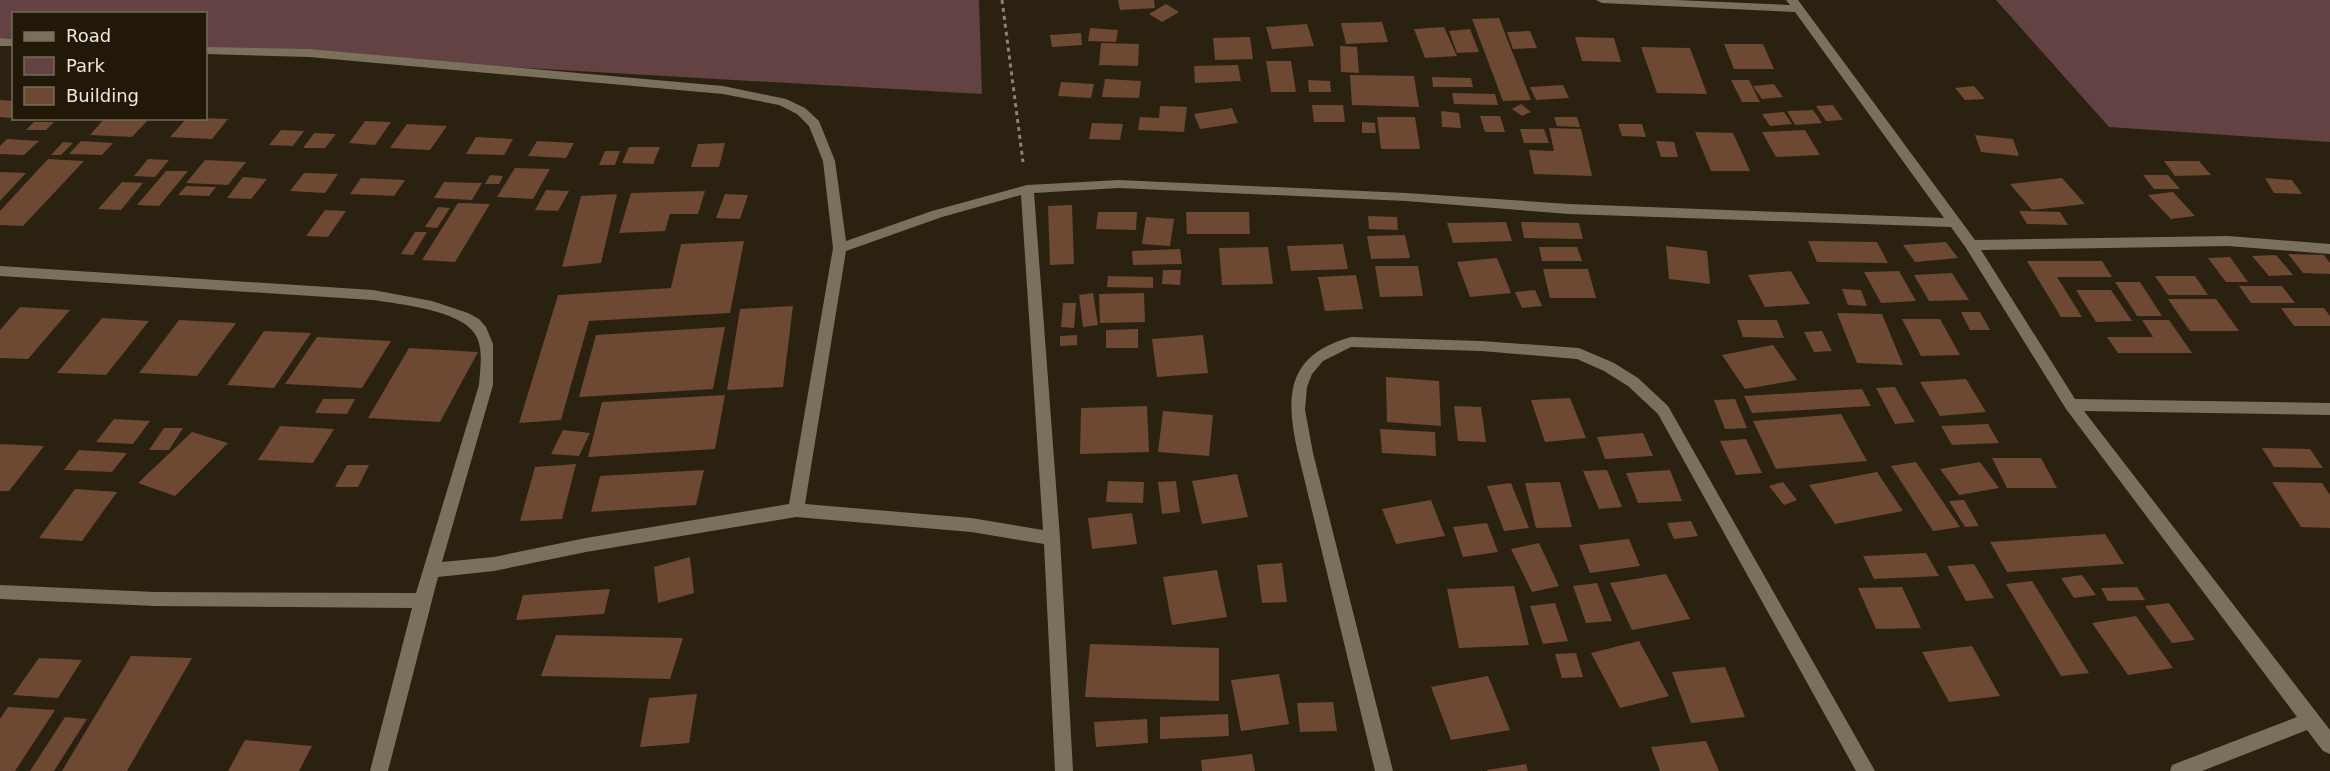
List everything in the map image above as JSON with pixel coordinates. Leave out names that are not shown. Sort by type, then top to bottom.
[{"type":"street","points":[[1602,0],[1795,4],[1971,245],[2071,405],[2330,745]]},
{"type":"street","points":[[207,50],[309,53],[723,90],[782,102],[801,111],[815,124],[829,161],[840,248],[796,510]]},
{"type":"street","points":[[840,248],[937,214],[1027,189],[1119,184],[1406,197],[1569,209],[1955,223]]},
{"type":"street","points":[[1027,189],[1052,538],[1064,771]]},
{"type":"street","points":[[1971,245],[2228,241],[2330,249]]},
{"type":"street","points":[[0,271],[373,295],[422,303],[468,318],[480,329],[487,348],[486,385],[422,602],[380,771]]},
{"type":"street","points":[[1384,771],[1335,580],[1299,410],[1299,389],[1312,360],[1334,346],[1351,342],[1481,346],[1579,354],[1609,367],[1633,382],[1663,410],[1866,771]]},
{"type":"street","points":[[2071,405],[2330,409]]},
{"type":"street","points":[[431,570],[494,564],[586,545],[796,510],[971,525],[1052,538]]},
{"type":"street","points":[[0,592],[156,599],[422,602]]},
{"type":"street","points":[[2179,771],[2311,720]]},
{"type":"path","points":[[1002,0],[1027,189]]},
{"type":"green space","points":[[0,0],[979,0],[982,94],[207,50],[207,12],[12,12],[12,39],[0,38]]},
{"type":"green space","points":[[1996,0],[2330,0],[2330,142],[2109,127]]},
{"type":"building","points":[[1118,0],[1154,0],[1155,8],[1120,10]]},
{"type":"building","points":[[1166,4],[1179,12],[1162,22],[1149,14]]},
{"type":"building","points":[[1499,18],[1531,100],[1503,101],[1472,19]]},
{"type":"building","points":[[1382,22],[1388,42],[1346,44],[1341,23]]},
{"type":"building","points":[[1307,24],[1314,46],[1272,49],[1266,27]]},
{"type":"building","points":[[1444,27],[1457,56],[1425,58],[1414,29]]},
{"type":"building","points":[[1090,28],[1118,30],[1116,42],[1088,41]]},
{"type":"building","points":[[1470,29],[1479,52],[1457,53],[1449,31]]},
{"type":"building","points":[[1530,31],[1537,48],[1513,49],[1507,32]]},
{"type":"building","points":[[1081,33],[1082,45],[1052,47],[1050,35]]},
{"type":"building","points":[[1250,37],[1253,59],[1215,60],[1213,38]]},
{"type":"building","points":[[1575,37],[1614,38],[1621,62],[1582,61]]},
{"type":"building","points":[[1101,43],[1139,44],[1138,66],[1099,65]]},
{"type":"building","points":[[1724,44],[1763,44],[1774,69],[1734,69]]},
{"type":"building","points":[[1340,46],[1357,47],[1359,73],[1341,72]]},
{"type":"building","points":[[1641,47],[1690,48],[1707,94],[1657,93]]},
{"type":"building","points":[[1266,61],[1291,61],[1296,92],[1271,92]]},
{"type":"building","points":[[1238,65],[1241,81],[1195,83],[1194,66]]},
{"type":"building","points":[[1350,75],[1414,76],[1419,107],[1352,105]]},
{"type":"building","points":[[1432,77],[1471,78],[1473,87],[1433,87]]},
{"type":"building","points":[[1105,79],[1141,81],[1139,98],[1102,97]]},
{"type":"building","points":[[1308,80],[1330,81],[1331,92],[1309,92]]},
{"type":"building","points":[[1731,80],[1749,80],[1760,102],[1742,102]]},
{"type":"building","points":[[1061,82],[1094,84],[1091,98],[1058,96]]},
{"type":"building","points":[[1774,84],[1783,97],[1762,99],[1753,86]]},
{"type":"building","points":[[1563,85],[1569,98],[1536,100],[1530,87]]},
{"type":"building","points":[[1974,86],[1985,99],[1965,100],[1955,88]]},
{"type":"building","points":[[1452,93],[1495,94],[1498,105],[1454,104]]},
{"type":"building","points":[[0,100],[12,101],[12,117],[0,117]]},
{"type":"building","points":[[1521,104],[1531,112],[1522,116],[1512,109]]},
{"type":"building","points":[[1312,105],[1343,105],[1345,122],[1314,122]]},
{"type":"building","points":[[1833,105],[1843,120],[1826,121],[1816,106]]},
{"type":"building","points":[[1160,106],[1187,107],[1184,132],[1138,130],[1140,117],[1159,118]]},
{"type":"building","points":[[1232,108],[1238,123],[1200,129],[1194,114]]},
{"type":"building","points":[[1813,110],[1822,123],[1795,125],[1787,111]]},
{"type":"building","points":[[1441,111],[1459,113],[1461,128],[1442,127]]},
{"type":"building","points":[[1784,112],[1792,124],[1770,126],[1762,114]]},
{"type":"building","points":[[1480,116],[1500,116],[1505,132],[1485,132]]},
{"type":"building","points":[[1377,117],[1415,117],[1420,149],[1381,149]]},
{"type":"building","points":[[1554,117],[1577,117],[1580,127],[1557,126]]},
{"type":"building","points":[[228,119],[212,139],[170,137],[185,120]]},
{"type":"building","points":[[103,120],[148,120],[132,137],[90,135]]},
{"type":"building","points":[[365,121],[391,122],[375,145],[349,143]]},
{"type":"building","points":[[34,122],[54,122],[46,130],[26,130]]},
{"type":"building","points":[[1362,122],[1375,123],[1376,133],[1362,133]]},
{"type":"building","points":[[1092,123],[1123,124],[1120,140],[1089,139]]},
{"type":"building","points":[[407,124],[447,126],[430,150],[390,148]]},
{"type":"building","points":[[1618,124],[1642,124],[1646,137],[1622,136]]},
{"type":"building","points":[[1549,128],[1581,129],[1592,176],[1534,174],[1529,150],[1554,151]]},
{"type":"building","points":[[1520,129],[1544,129],[1549,143],[1524,143]]},
{"type":"building","points":[[281,130],[304,131],[293,146],[269,145]]},
{"type":"building","points":[[1805,130],[1820,155],[1776,157],[1762,132]]},
{"type":"building","points":[[1695,132],[1733,133],[1750,171],[1711,171]]},
{"type":"building","points":[[314,133],[336,134],[325,148],[303,148]]},
{"type":"building","points":[[1975,135],[2013,139],[2019,156],[1981,152]]},
{"type":"building","points":[[476,137],[513,139],[504,155],[466,154]]},
{"type":"building","points":[[7,139],[39,141],[24,155],[0,154],[0,146]]},
{"type":"building","points":[[81,141],[113,143],[102,155],[69,154]]},
{"type":"building","points":[[537,141],[574,143],[566,158],[528,156]]},
{"type":"building","points":[[1656,141],[1674,142],[1678,157],[1661,157]]},
{"type":"building","points":[[63,142],[73,143],[61,155],[51,155]]},
{"type":"building","points":[[725,143],[719,167],[691,167],[698,144]]},
{"type":"building","points":[[629,147],[660,147],[653,164],[622,163]]},
{"type":"building","points":[[605,151],[620,151],[615,165],[599,165]]},
{"type":"building","points":[[48,159],[84,161],[23,226],[0,225],[0,211]]},
{"type":"building","points":[[148,159],[169,160],[155,177],[134,176]]},
{"type":"building","points":[[205,160],[246,162],[228,185],[186,183]]},
{"type":"building","points":[[2164,161],[2199,161],[2211,175],[2175,176]]},
{"type":"building","points":[[515,168],[550,169],[533,199],[497,197]]},
{"type":"building","points":[[166,171],[188,171],[159,206],[137,205]]},
{"type":"building","points":[[0,172],[26,173],[0,201]]},
{"type":"building","points":[[304,173],[338,174],[325,193],[290,191]]},
{"type":"building","points":[[490,175],[503,176],[499,184],[485,184]]},
{"type":"building","points":[[2143,175],[2168,175],[2180,189],[2154,189]]},
{"type":"building","points":[[243,177],[267,179],[251,199],[227,198]]},
{"type":"building","points":[[361,178],[405,180],[394,196],[350,194]]},
{"type":"building","points":[[2062,178],[2085,204],[2032,210],[2010,184]]},
{"type":"building","points":[[2265,178],[2292,180],[2302,194],[2274,193]]},
{"type":"building","points":[[122,182],[143,183],[121,210],[98,209]]},
{"type":"building","points":[[444,182],[482,183],[472,200],[434,198]]},
{"type":"building","points":[[186,186],[216,187],[209,196],[178,195]]},
{"type":"building","points":[[546,190],[569,191],[558,211],[535,210]]},
{"type":"building","points":[[705,191],[698,214],[670,214],[665,231],[619,233],[631,193]]},
{"type":"building","points":[[2173,192],[2195,216],[2171,219],[2148,195]]},
{"type":"building","points":[[617,194],[601,263],[562,267],[581,196]]},
{"type":"building","points":[[725,194],[748,195],[740,219],[716,218]]},
{"type":"building","points":[[458,203],[490,204],[455,262],[422,260]]},
{"type":"building","points":[[1072,205],[1074,264],[1050,265],[1048,206]]},
{"type":"building","points":[[438,207],[450,208],[437,228],[425,227]]},
{"type":"building","points":[[325,210],[346,211],[328,237],[306,236]]},
{"type":"building","points":[[2019,211],[2060,212],[2068,225],[2027,224]]},
{"type":"building","points":[[1098,212],[1137,212],[1136,230],[1096,229]]},
{"type":"building","points":[[1186,212],[1249,212],[1250,234],[1187,234]]},
{"type":"building","points":[[1368,216],[1397,217],[1398,230],[1369,229]]},
{"type":"building","points":[[1146,217],[1174,219],[1170,246],[1142,244]]},
{"type":"building","points":[[1506,222],[1512,241],[1453,243],[1447,223]]},
{"type":"building","points":[[1521,222],[1579,223],[1583,239],[1524,238]]},
{"type":"building","points":[[415,232],[427,232],[413,255],[401,254]]},
{"type":"building","points":[[1405,235],[1410,258],[1371,259],[1367,236]]},
{"type":"building","points":[[744,241],[730,313],[589,321],[561,420],[519,423],[558,295],[671,288],[681,244]]},
{"type":"building","points":[[1808,241],[1877,242],[1888,263],[1817,262]]},
{"type":"building","points":[[1946,242],[1958,258],[1915,262],[1903,245]]},
{"type":"building","points":[[1343,244],[1348,269],[1291,271],[1287,246]]},
{"type":"building","points":[[1666,246],[1707,251],[1710,284],[1669,279]]},
{"type":"building","points":[[1268,247],[1273,284],[1222,285],[1219,248]]},
{"type":"building","points":[[1539,247],[1577,247],[1582,261],[1542,261]]},
{"type":"building","points":[[1180,249],[1182,264],[1133,265],[1132,251]]},
{"type":"building","points":[[2288,254],[2324,255],[2330,263],[2330,274],[2303,273]]},
{"type":"building","points":[[2276,255],[2293,275],[2269,276],[2252,256]]},
{"type":"building","points":[[2230,257],[2248,282],[2226,282],[2208,258]]},
{"type":"building","points":[[1497,258],[1511,293],[1470,297],[1457,262]]},
{"type":"building","points":[[2027,261],[2102,261],[2112,277],[2057,277],[2082,317],[2061,317]]},
{"type":"building","points":[[1375,266],[1418,266],[1423,296],[1380,297]]},
{"type":"building","points":[[1543,269],[1588,269],[1596,298],[1550,298]]},
{"type":"building","points":[[1163,270],[1181,270],[1180,285],[1162,284]]},
{"type":"building","points":[[1791,271],[1810,304],[1765,307],[1748,275]]},
{"type":"building","points":[[1899,271],[1916,301],[1881,303],[1864,272]]},
{"type":"building","points":[[1952,273],[1969,300],[1929,301],[1914,275]]},
{"type":"building","points":[[1356,275],[1363,309],[1325,311],[1318,277]]},
{"type":"building","points":[[1108,276],[1153,277],[1153,288],[1107,287]]},
{"type":"building","points":[[2155,276],[2195,276],[2208,295],[2168,295]]},
{"type":"building","points":[[2115,282],[2140,282],[2162,316],[2137,316]]},
{"type":"building","points":[[2239,286],[2282,286],[2295,303],[2251,303]]},
{"type":"building","points":[[1842,289],[1861,290],[1867,306],[1848,305]]},
{"type":"building","points":[[1535,290],[1542,306],[1522,308],[1515,292]]},
{"type":"building","points":[[2076,290],[2111,290],[2132,321],[2096,322]]},
{"type":"building","points":[[1093,293],[1098,325],[1083,327],[1079,295]]},
{"type":"building","points":[[1144,293],[1145,322],[1100,323],[1099,294]]},
{"type":"building","points":[[2168,299],[2216,299],[2239,331],[2190,331]]},
{"type":"building","points":[[1063,303],[1076,303],[1074,328],[1061,327]]},
{"type":"building","points":[[793,306],[783,387],[727,390],[740,309]]},
{"type":"building","points":[[20,307],[70,310],[28,359],[0,358],[0,330]]},
{"type":"building","points":[[2281,308],[2324,308],[2330,316],[2330,326],[2294,326]]},
{"type":"building","points":[[1961,312],[1980,312],[1990,330],[1970,330]]},
{"type":"building","points":[[1837,313],[1882,314],[1903,365],[1857,363]]},
{"type":"building","points":[[102,318],[149,321],[106,375],[57,373]]},
{"type":"building","points":[[1902,319],[1940,319],[1960,355],[1921,356]]},
{"type":"building","points":[[179,320],[236,323],[197,376],[139,373]]},
{"type":"building","points":[[1737,320],[1777,320],[1784,338],[1743,337]]},
{"type":"building","points":[[2142,320],[2169,320],[2192,353],[2118,353],[2107,337],[2153,337]]},
{"type":"building","points":[[725,327],[713,389],[579,397],[596,335]]},
{"type":"building","points":[[1138,329],[1138,348],[1106,348],[1106,330]]},
{"type":"building","points":[[264,331],[311,333],[274,388],[227,385]]},
{"type":"building","points":[[1822,331],[1832,351],[1814,352],[1804,332]]},
{"type":"building","points":[[1077,335],[1077,345],[1060,346],[1060,336]]},
{"type":"building","points":[[1203,335],[1208,373],[1157,377],[1152,339]]},
{"type":"building","points":[[317,337],[391,341],[362,388],[285,384]]},
{"type":"building","points":[[1773,345],[1797,380],[1745,389],[1722,355]]},
{"type":"building","points":[[409,348],[478,352],[440,422],[368,418]]},
{"type":"building","points":[[1386,377],[1439,381],[1441,426],[1387,422]]},
{"type":"building","points":[[1966,379],[1986,412],[1940,416],[1920,382]]},
{"type":"building","points":[[1895,387],[1915,422],[1895,424],[1876,388]]},
{"type":"building","points":[[1862,389],[1871,406],[1752,413],[1744,396]]},
{"type":"building","points":[[725,395],[715,449],[588,457],[602,402]]},
{"type":"building","points":[[1570,398],[1586,438],[1545,442],[1531,400]]},
{"type":"building","points":[[323,399],[355,399],[347,414],[315,413]]},
{"type":"building","points":[[1735,399],[1747,428],[1725,429],[1714,400]]},
{"type":"building","points":[[1147,406],[1149,452],[1080,454],[1081,408]]},
{"type":"building","points":[[1454,406],[1481,407],[1486,442],[1458,441]]},
{"type":"building","points":[[1163,411],[1213,415],[1209,456],[1158,452]]},
{"type":"building","points":[[1841,414],[1867,461],[1776,469],[1753,421]]},
{"type":"building","points":[[114,419],[150,421],[133,444],[96,442]]},
{"type":"building","points":[[1988,424],[1999,443],[1952,445],[1941,426]]},
{"type":"building","points":[[280,426],[334,429],[313,463],[258,460]]},
{"type":"building","points":[[164,428],[183,428],[169,450],[149,450]]},
{"type":"building","points":[[1380,429],[1435,432],[1436,456],[1382,453]]},
{"type":"building","points":[[563,430],[590,433],[579,456],[551,454]]},
{"type":"building","points":[[192,432],[228,443],[175,496],[138,483]]},
{"type":"building","points":[[1643,433],[1653,456],[1605,459],[1597,437]]},
{"type":"building","points":[[1746,439],[1762,473],[1736,475],[1720,441]]},
{"type":"building","points":[[0,444],[44,446],[9,491],[0,491]]},
{"type":"building","points":[[2262,448],[2310,449],[2323,468],[2274,467]]},
{"type":"building","points":[[79,450],[127,453],[112,472],[64,470]]},
{"type":"building","points":[[1992,458],[2041,458],[2057,488],[2007,488]]},
{"type":"building","points":[[1916,462],[1960,527],[1933,531],[1891,466]]},
{"type":"building","points":[[1980,462],[1999,488],[1959,495],[1940,469]]},
{"type":"building","points":[[576,464],[562,519],[520,521],[535,467]]},
{"type":"building","points":[[347,465],[369,465],[358,487],[335,487]]},
{"type":"building","points":[[704,470],[696,505],[591,512],[600,476]]},
{"type":"building","points":[[1607,470],[1622,507],[1599,509],[1583,471]]},
{"type":"building","points":[[1670,470],[1682,501],[1638,503],[1626,473]]},
{"type":"building","points":[[1877,472],[1903,511],[1835,524],[1809,485]]},
{"type":"building","points":[[1237,474],[1248,517],[1202,524],[1192,481]]},
{"type":"building","points":[[1108,481],[1144,482],[1143,503],[1106,502]]},
{"type":"building","points":[[1176,481],[1180,512],[1162,514],[1158,482]]},
{"type":"building","points":[[1560,482],[1572,527],[1536,528],[1525,483]]},
{"type":"building","points":[[1783,482],[1797,500],[1784,505],[1769,486]]},
{"type":"building","points":[[2272,482],[2322,483],[2330,495],[2330,528],[2301,527]]},
{"type":"building","points":[[1511,483],[1529,528],[1504,531],[1487,486]]},
{"type":"building","points":[[75,489],[117,492],[82,541],[39,538]]},
{"type":"building","points":[[1431,500],[1445,536],[1396,544],[1382,509]]},
{"type":"building","points":[[1964,500],[1979,526],[1965,527],[1949,501]]},
{"type":"building","points":[[1132,513],[1137,544],[1092,549],[1088,518]]},
{"type":"building","points":[[1691,521],[1698,536],[1674,539],[1667,523]]},
{"type":"building","points":[[1487,523],[1498,552],[1463,557],[1453,527]]},
{"type":"building","points":[[2105,534],[2124,564],[2007,572],[1990,542]]},
{"type":"building","points":[[1629,539],[1640,566],[1590,573],[1579,545]]},
{"type":"building","points":[[1539,543],[1559,586],[1532,592],[1511,549]]},
{"type":"building","points":[[1926,553],[1939,576],[1874,579],[1863,556]]},
{"type":"building","points":[[690,557],[694,593],[658,603],[654,567]]},
{"type":"building","points":[[1282,563],[1287,602],[1262,603],[1257,565]]},
{"type":"building","points":[[1974,564],[1994,598],[1966,601],[1947,566]]},
{"type":"building","points":[[1217,570],[1227,617],[1172,625],[1163,577]]},
{"type":"building","points":[[1666,574],[1690,619],[1632,630],[1610,583]]},
{"type":"building","points":[[2082,575],[2096,595],[2074,598],[2061,578]]},
{"type":"building","points":[[2032,581],[2089,673],[2061,676],[2006,584]]},
{"type":"building","points":[[1597,583],[1612,621],[1586,623],[1573,586]]},
{"type":"building","points":[[1514,586],[1529,645],[1459,648],[1447,589]]},
{"type":"building","points":[[1902,587],[1921,628],[1876,629],[1858,588]]},
{"type":"building","points":[[2137,587],[2145,600],[2108,601],[2101,588]]},
{"type":"building","points":[[610,589],[604,614],[516,620],[523,595]]},
{"type":"building","points":[[1555,603],[1568,641],[1543,644],[1530,606]]},
{"type":"building","points":[[2169,603],[2195,640],[2172,643],[2145,606]]},
{"type":"building","points":[[2136,616],[2173,668],[2128,675],[2092,623]]},
{"type":"building","points":[[556,635],[683,638],[670,679],[541,676]]},
{"type":"building","points":[[1639,641],[1669,696],[1620,708],[1591,653]]},
{"type":"building","points":[[1090,644],[1219,648],[1219,701],[1085,697]]},
{"type":"building","points":[[1972,646],[2000,696],[1949,702],[1922,652]]},
{"type":"building","points":[[1576,653],[1583,677],[1562,678],[1555,654]]},
{"type":"building","points":[[131,656],[192,658],[127,771],[62,771]]},
{"type":"building","points":[[39,658],[82,660],[58,698],[13,695]]},
{"type":"building","points":[[1725,667],[1745,717],[1691,723],[1672,672]]},
{"type":"building","points":[[1279,674],[1289,724],[1241,731],[1231,680]]},
{"type":"building","points":[[1488,676],[1510,730],[1451,740],[1431,687]]},
{"type":"building","points":[[697,694],[689,743],[640,747],[649,698]]},
{"type":"building","points":[[1333,702],[1337,731],[1300,732],[1297,703]]},
{"type":"building","points":[[8,707],[55,710],[15,771],[0,771],[0,719]]},
{"type":"building","points":[[1228,714],[1229,736],[1160,739],[1160,717]]},
{"type":"building","points":[[65,717],[87,719],[54,771],[30,771]]},
{"type":"building","points":[[1147,719],[1148,743],[1096,747],[1094,722]]},
{"type":"building","points":[[245,740],[312,746],[299,771],[228,771]]},
{"type":"building","points":[[1706,741],[1719,771],[1660,771],[1651,747]]},
{"type":"building","points":[[1252,754],[1255,771],[1202,771],[1201,760]]},
{"type":"building","points":[[1526,764],[1528,771],[1487,771],[1487,770]]}]
